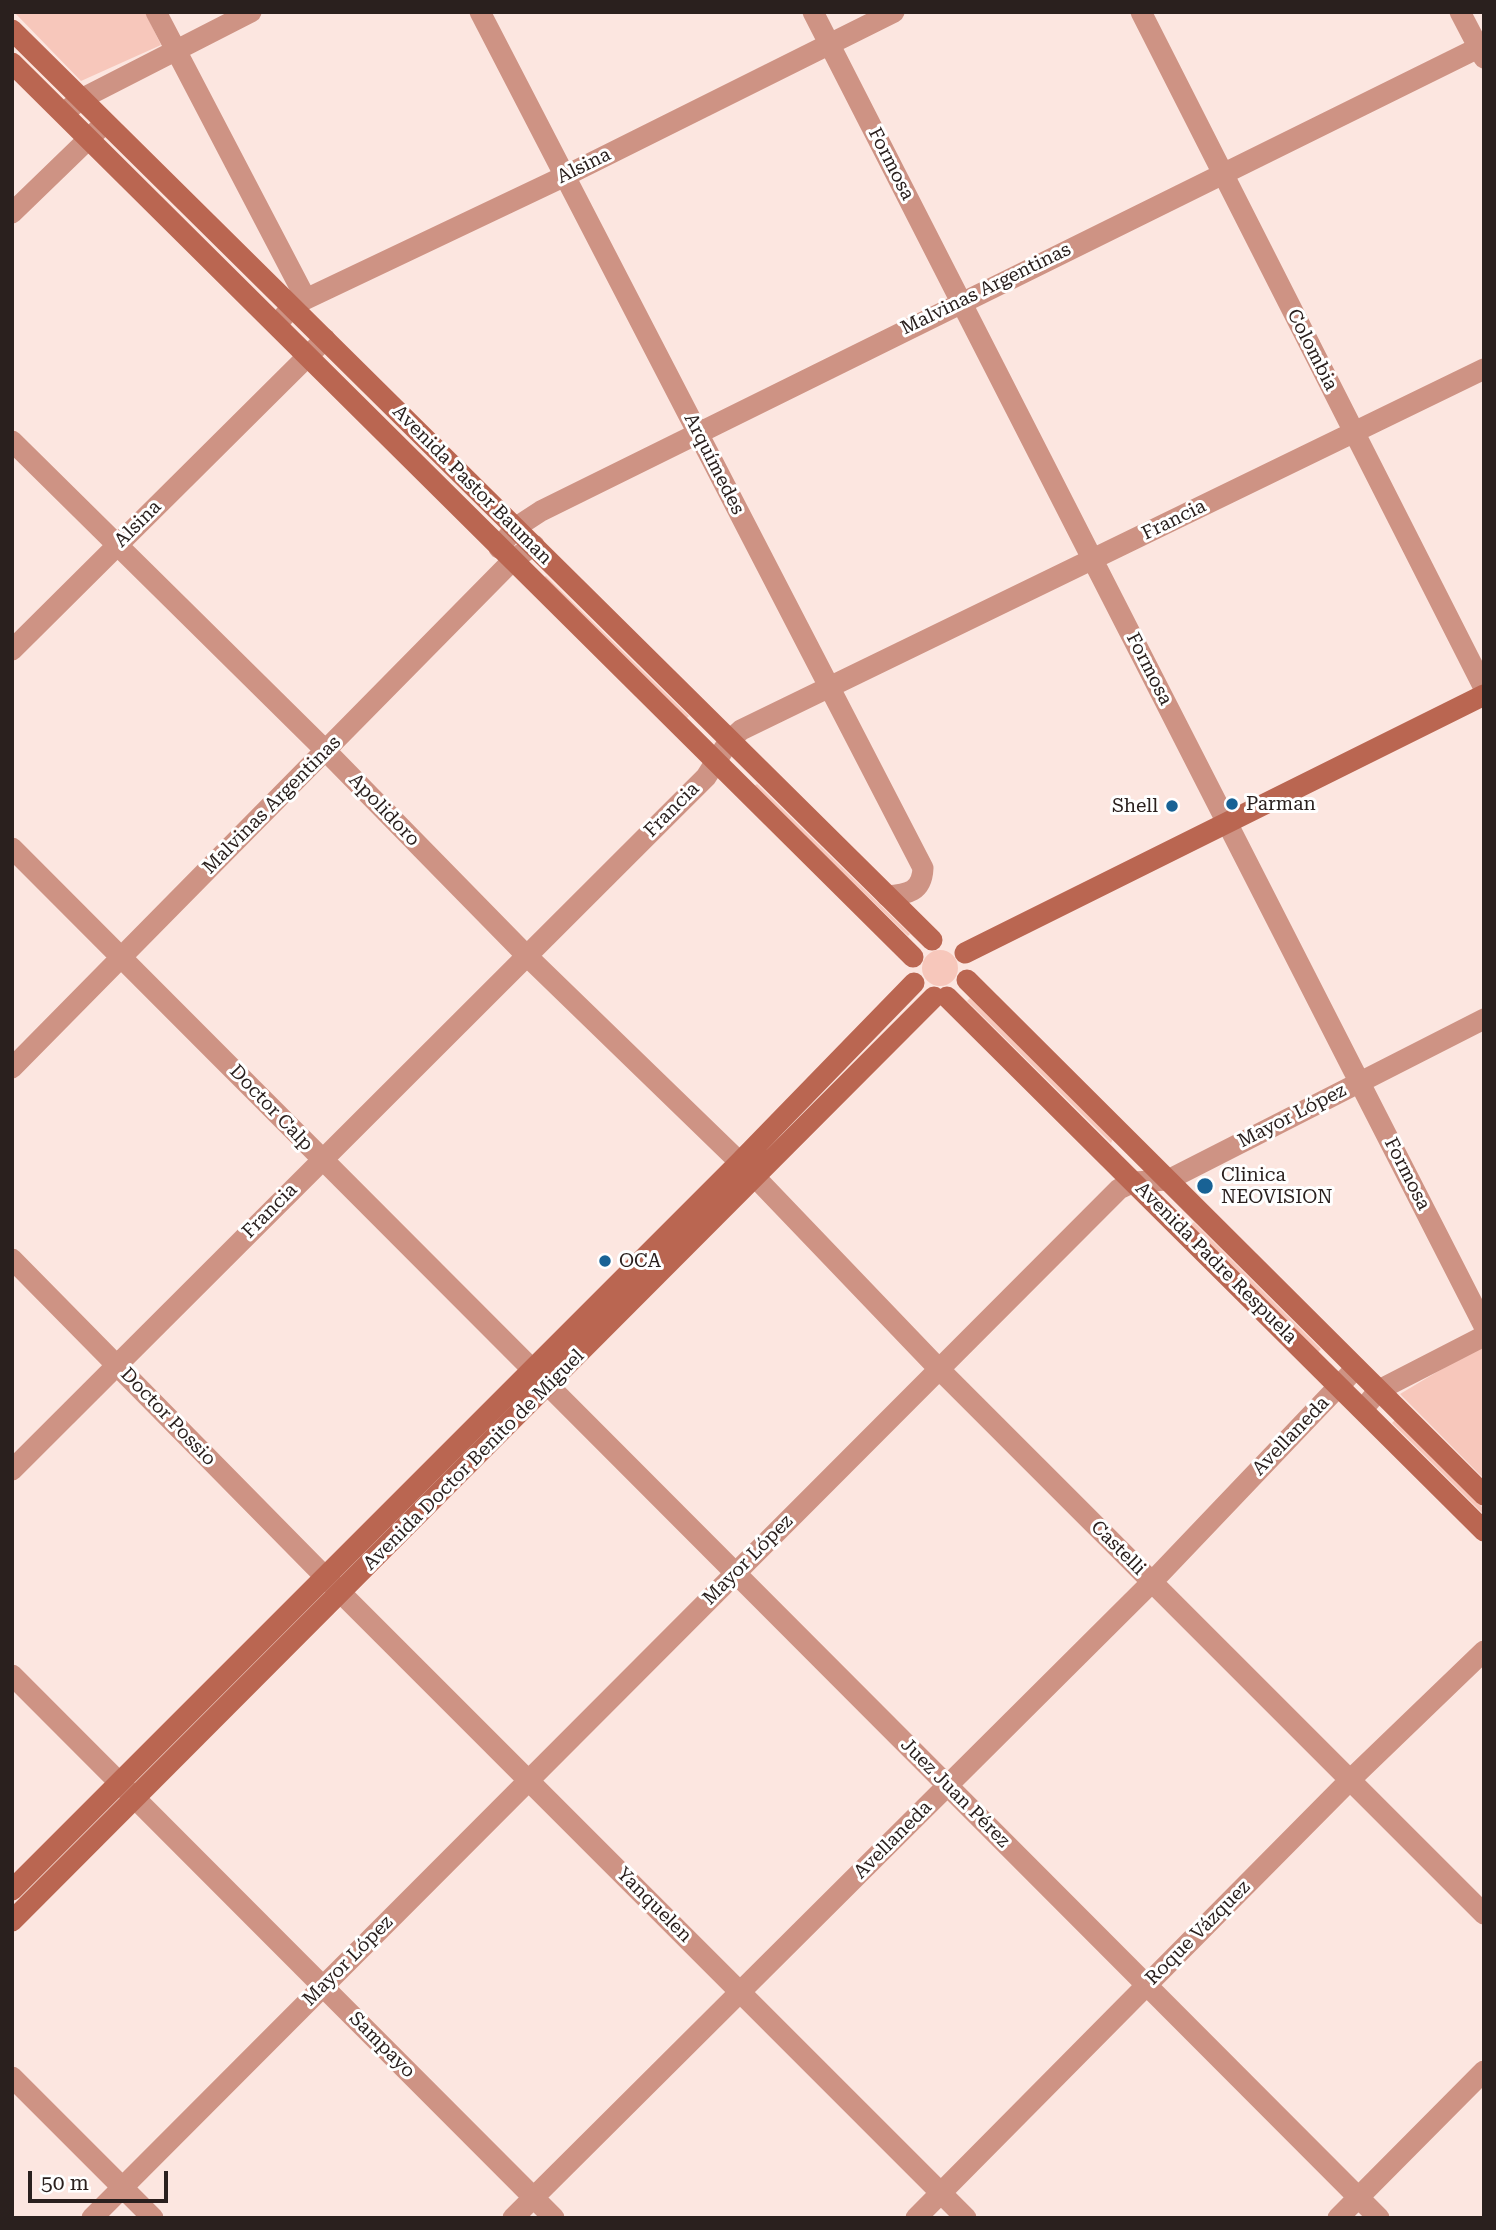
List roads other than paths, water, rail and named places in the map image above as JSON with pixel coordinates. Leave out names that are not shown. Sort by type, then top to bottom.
[{"type":"main road","name":"Avenida Pastor Bauman","points":[[12,30],[105,123],[299,302],[325,339],[932,940]]},
{"type":"main road","name":"Avenida Pastor Bauman","points":[[12,63],[277,324],[715,764],[913,957]]},
{"type":"main road","points":[[965,953],[1484,695]]},
{"type":"main road","points":[[932,940],[951,941],[965,953],[969,971],[967,980],[955,993],[941,997],[922,992],[914,983],[910,972],[913,957],[924,944],[932,940]]},
{"type":"main road","name":"Avenida Padre Respuela","points":[[967,980],[1484,1495]]},
{"type":"main road","name":"Avenida Doctor Benito de Miguel","points":[[12,1890],[531,1368],[740,1162],[914,983]]},
{"type":"main road","name":"Avenida Padre Respuela","points":[[941,997],[1134,1182],[1484,1531]]},
{"type":"main road","name":"Avenida Doctor Benito de Miguel","points":[[12,1922],[756,1178],[941,997]]},
{"type":"street","points":[[156,12],[299,302]]},
{"type":"street","points":[[63,114],[81,99],[251,12]]},
{"type":"street","name":"Arquímedes","points":[[480,12],[923,868],[923,879],[917,889],[907,894],[887,895]]},
{"type":"street","name":"Formosa","points":[[813,12],[1484,1326]]},
{"type":"street","name":"Alsina","points":[[277,324],[299,302],[565,176],[894,12]]},
{"type":"street","name":"Colombia","points":[[1141,12],[1484,688]]},
{"type":"street","points":[[1460,12],[1482,50]]},
{"type":"street","name":"Malvinas Argentinas","points":[[12,1068],[121,954],[327,752],[506,554],[515,528],[541,510],[697,431],[1222,173],[1482,50]]},
{"type":"street","points":[[12,213],[105,123]]},
{"type":"street","name":"Alsina","points":[[12,650],[325,339]]},
{"type":"street","name":"Francia","points":[[12,1470],[715,764],[729,741],[741,730],[1484,369]]},
{"type":"street","name":"Apolidoro","points":[[12,441],[327,752],[526,955],[756,1178]]},
{"type":"street","name":"Malvinas Argentinas","points":[[506,554],[534,545]]},
{"type":"street","name":"Doctor Calp","points":[[12,848],[121,954],[322,1160],[531,1368]]},
{"type":"street","name":"Mayor López","points":[[92,2218],[1119,1189],[1134,1182],[1168,1180],[1484,1019]]},
{"type":"street","name":"Castelli","points":[[756,1178],[939,1369],[1484,1914]]},
{"type":"street","name":"Doctor Possio","points":[[12,1259],[341,1594]]},
{"type":"street","points":[[1363,1409],[1379,1390],[1484,1336]]},
{"type":"street","name":"Juez Juan Pérez","points":[[531,1368],[1379,2218]]},
{"type":"street","name":"Avellaneda","points":[[513,2218],[1152,1582],[1356,1368]]},
{"type":"street","name":"Yanquelen","points":[[341,1594],[966,2218]]},
{"type":"street","name":"Roque Vázquez","points":[[916,2218],[1350,1780],[1484,1651]]},
{"type":"street","name":"Sampayo","points":[[12,1675],[554,2218]]},
{"type":"street","points":[[1338,2218],[1484,2071]]},
{"type":"street","points":[[12,2077],[153,2218]]},
{"type":"place","name":"Parman","points":[[1232,804]]},
{"type":"place","name":"Shell","points":[[1172,806]]},
{"type":"place","name":"Clinica NEOVISION","points":[[1205,1186]]},
{"type":"place","name":"OCA","points":[[605,1261]]}]
